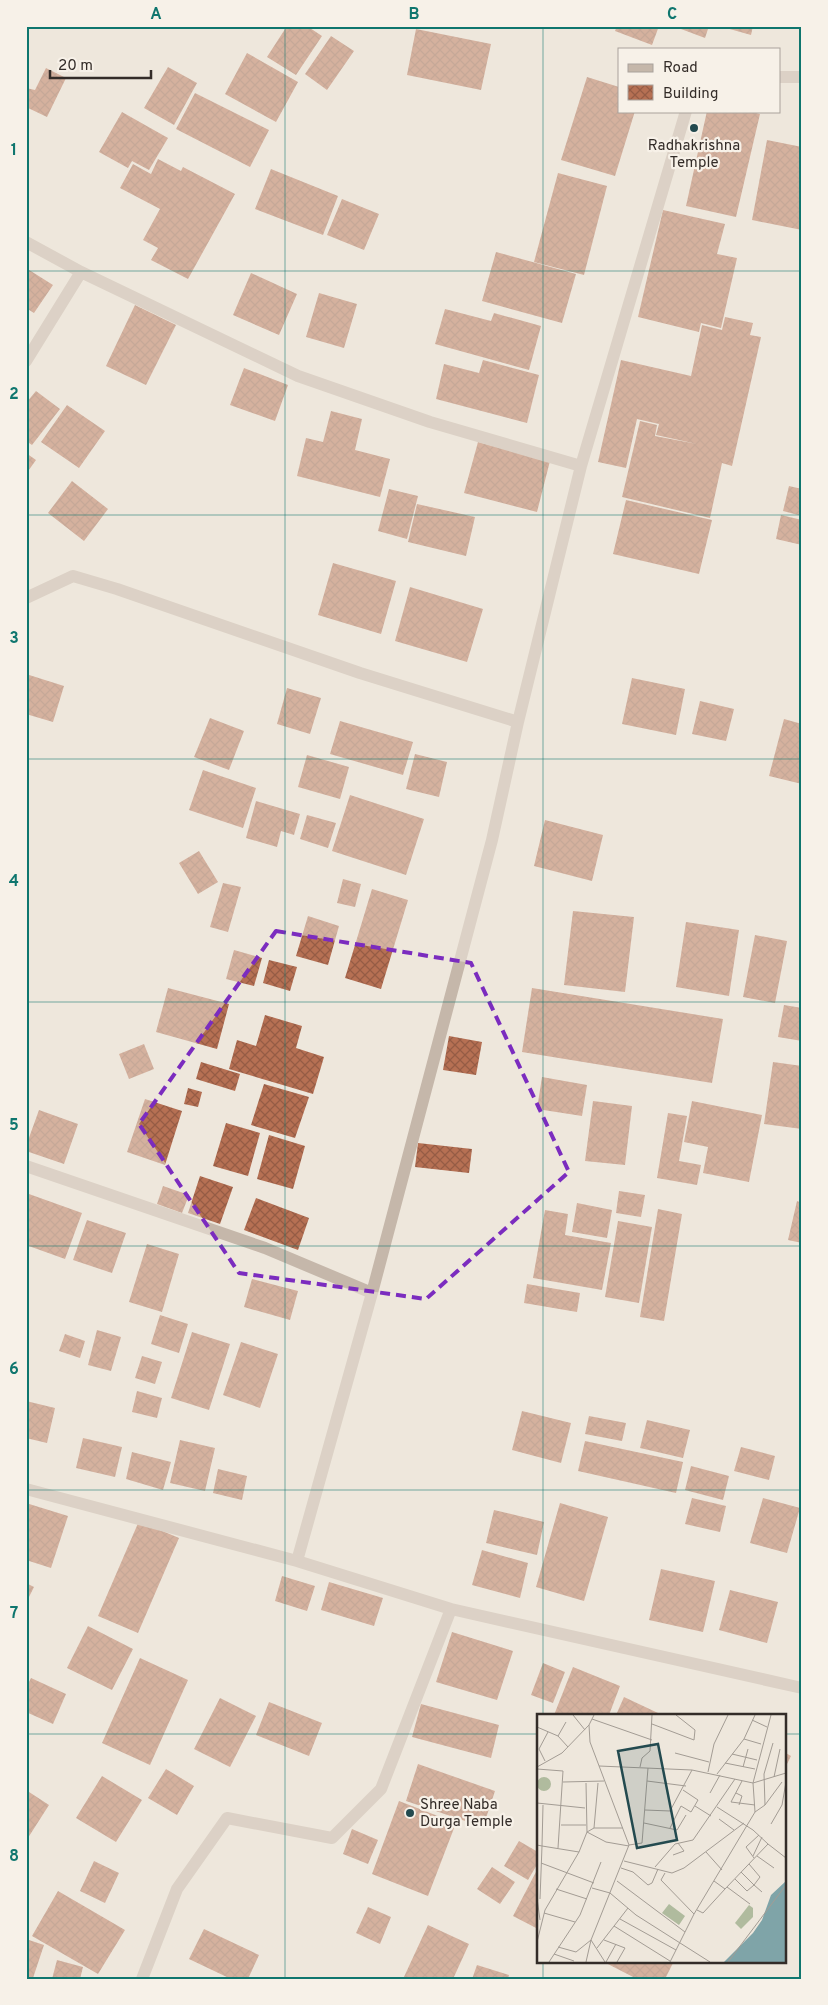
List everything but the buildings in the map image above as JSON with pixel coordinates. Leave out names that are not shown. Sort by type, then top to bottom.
[{"type":"street","points":[[780,77],[802,77]]},
{"type":"street","points":[[297,1562],[372,1293],[492,840],[518,722],[581,466],[686,112]]},
{"type":"street","points":[[26,242],[81,272],[298,376],[430,422],[581,466]]},
{"type":"street","points":[[26,361],[81,272]]},
{"type":"street","points":[[26,598],[73,576],[126,592],[360,673],[518,722]]},
{"type":"street","points":[[26,1166],[265,1248],[372,1293]]},
{"type":"street","points":[[26,1489],[297,1562],[451,1609],[802,1688]]},
{"type":"street","points":[[142,1979],[177,1889],[227,1818],[332,1838],[381,1789],[451,1609]]},
{"type":"highlighted area","points":[[276,931],[471,963],[569,1172],[426,1299],[239,1273],[139,1124]]},
{"type":"place","name":"Radhakrishna Temple","points":[[694,128]]},
{"type":"place","name":"Shree Naba Durga Temple","points":[[410,1813]]}]
